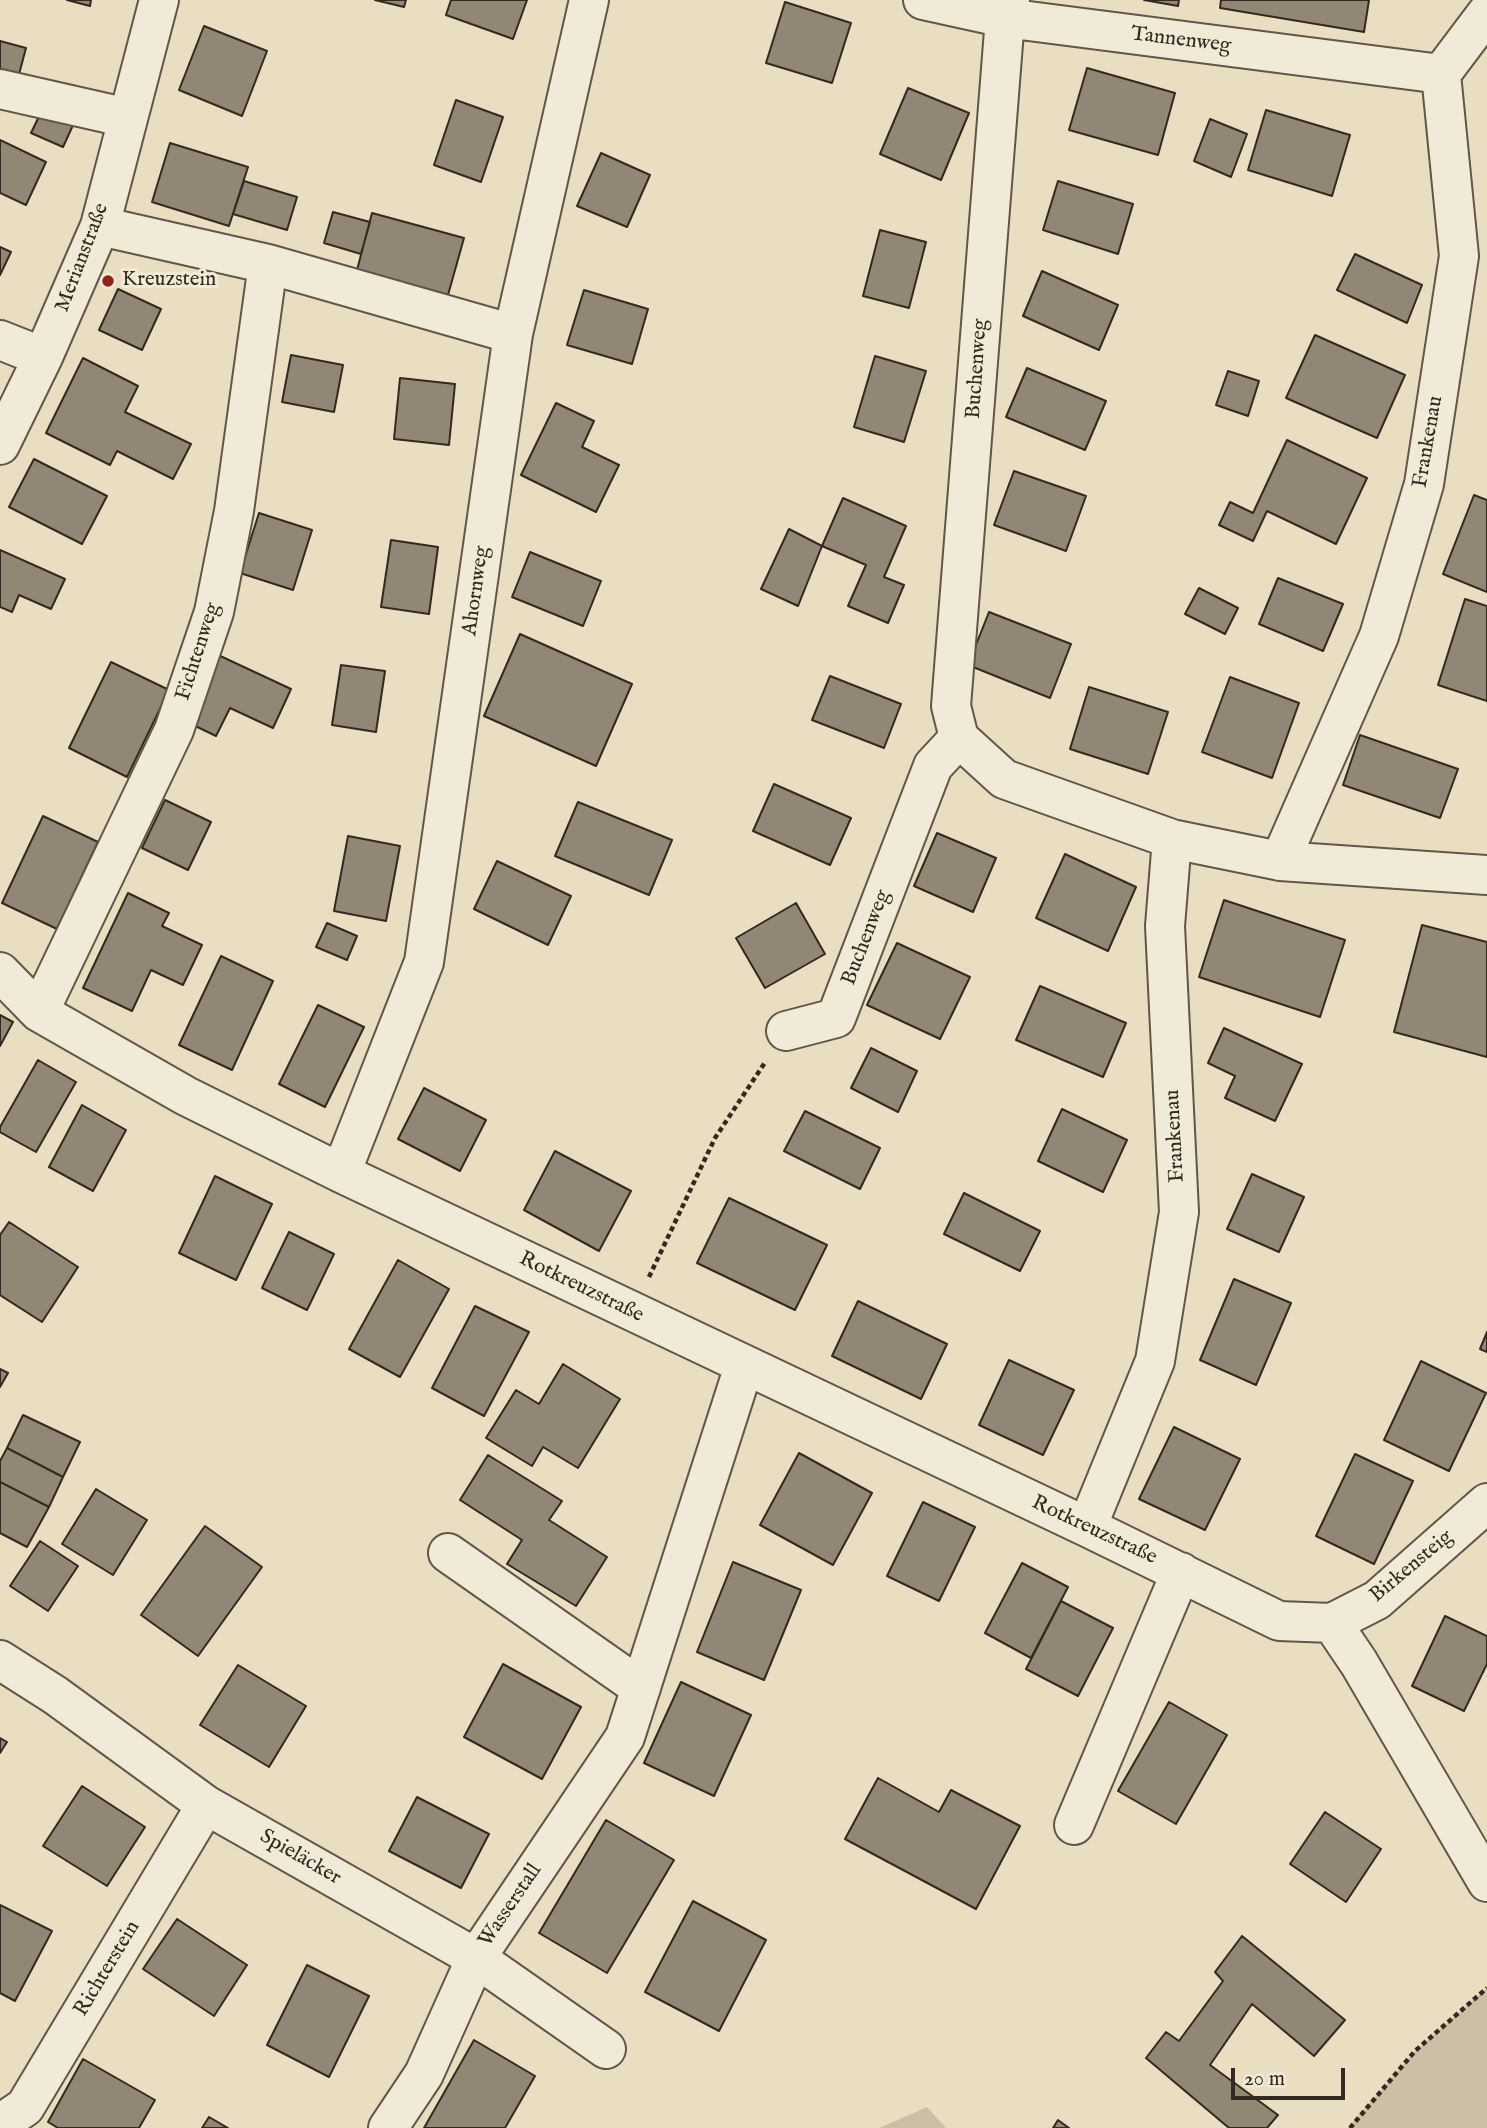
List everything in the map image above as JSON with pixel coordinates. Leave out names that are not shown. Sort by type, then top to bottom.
[{"type":"street","name":"Merianstraße","points":[[0,445],[43,357],[100,226],[159,0]]},
{"type":"street","name":"Ahornweg","points":[[341,1173],[424,962],[513,334],[589,0]]},
{"type":"street","name":"Tannenweg","points":[[923,0],[1008,9],[1441,75]]},
{"type":"street","name":"Buchenweg","points":[[786,1031],[836,1018],[933,766],[959,738],[951,706],[1008,9]]},
{"type":"street","points":[[1441,75],[1487,13]]},
{"type":"street","name":"Frankenau","points":[[1280,861],[1379,636],[1424,484],[1459,256],[1441,75]]},
{"type":"street","points":[[0,89],[128,118]]},
{"type":"street","points":[[100,226],[268,264],[513,334]]},
{"type":"street","name":"Fichtenweg","points":[[39,1012],[174,730],[214,612],[234,511],[268,264]]},
{"type":"street","points":[[0,340],[43,357]]},
{"type":"street","points":[[959,738],[1004,779],[1172,839],[1280,861],[1487,875]]},
{"type":"street","name":"Frankenau","points":[[1087,1527],[1155,1361],[1180,1212],[1165,926],[1172,839]]},
{"type":"street","name":"Rotkreuzstraße","points":[[0,972],[39,1012],[187,1096],[341,1173],[1279,1621],[1332,1623]]},
{"type":"street","name":"Wasserstall","points":[[388,2128],[424,2074],[476,1958],[625,1737],[744,1366]]},
{"type":"street","name":"Birkensteig","points":[[1332,1623],[1377,1600],[1487,1503]]},
{"type":"street","points":[[448,1553],[641,1688]]},
{"type":"street","name":"Rotkreuzstraße","points":[[1074,1825],[1181,1572]]},
{"type":"street","points":[[1332,1623],[1359,1663],[1487,1882]]},
{"type":"street","name":"Spieläcker","points":[[0,1660],[55,1695],[206,1805],[476,1958],[606,2049]]},
{"type":"street","name":"Richterstein","points":[[0,2124],[25,2107],[206,1805]]},
{"type":"path","points":[[632,1313],[715,1138],[786,1031]]},
{"type":"path","points":[[1350,2128],[1415,2051],[1487,1988]]},
{"type":"shaded area","points":[[1487,1988],[1487,2128],[1348,2128],[1415,2051]]},
{"type":"shaded area","points":[[927,2107],[946,2128],[879,2128]]},
{"type":"building","points":[[67,0],[91,0],[90,6]]},
{"type":"building","points":[[375,0],[406,0],[404,7]]},
{"type":"building","points":[[451,0],[527,0],[513,39],[446,15]]},
{"type":"building","points":[[1144,0],[1179,0],[1178,6]]},
{"type":"building","points":[[1221,0],[1369,0],[1364,32],[1220,8]]},
{"type":"building","points":[[785,2],[851,23],[832,83],[766,63]]},
{"type":"building","points":[[204,26],[267,51],[242,116],[179,90]]},
{"type":"building","points":[[0,41],[26,48],[18,78],[0,73]]},
{"type":"building","points":[[1087,68],[1175,93],[1158,155],[1069,130]]},
{"type":"building","points":[[908,88],[969,113],[941,180],[880,154]]},
{"type":"building","points":[[456,100],[503,117],[481,182],[434,165]]},
{"type":"building","points":[[43,108],[74,123],[63,147],[31,133]]},
{"type":"building","points":[[1266,110],[1350,135],[1332,196],[1248,170]]},
{"type":"building","points":[[1210,119],[1247,134],[1231,177],[1194,161]]},
{"type":"building","points":[[0,140],[46,162],[26,205],[0,193]]},
{"type":"building","points":[[170,143],[248,167],[229,226],[152,202]]},
{"type":"building","points":[[601,153],[650,175],[627,227],[577,206]]},
{"type":"building","points":[[244,181],[297,197],[287,230],[233,214]]},
{"type":"building","points":[[1058,181],[1133,204],[1118,254],[1043,230]]},
{"type":"building","points":[[333,212],[370,222],[361,254],[324,243]]},
{"type":"building","points":[[372,213],[464,238],[448,295],[357,270]]},
{"type":"building","points":[[880,230],[926,242],[909,308],[863,296]]},
{"type":"building","points":[[0,247],[11,252],[0,275]]},
{"type":"building","points":[[1355,254],[1422,285],[1407,323],[1337,290]]},
{"type":"building","points":[[1042,271],[1118,305],[1099,350],[1023,316]]},
{"type":"building","points":[[118,289],[161,309],[142,350],[99,330]]},
{"type":"building","points":[[584,290],[648,309],[632,364],[567,345]]},
{"type":"building","points":[[1315,335],[1405,375],[1377,438],[1286,398]]},
{"type":"building","points":[[291,355],[343,365],[334,412],[282,402]]},
{"type":"building","points":[[875,356],[926,371],[904,442],[854,427]]},
{"type":"building","points":[[83,358],[138,386],[125,412],[191,444],[173,479],[117,451],[110,465],[46,433]]},
{"type":"building","points":[[1027,368],[1106,401],[1085,450],[1006,417]]},
{"type":"building","points":[[1228,371],[1259,381],[1248,416],[1216,405]]},
{"type":"building","points":[[400,378],[455,384],[449,445],[394,439]]},
{"type":"building","points":[[556,403],[594,421],[582,447],[619,465],[596,512],[521,475]]},
{"type":"building","points":[[1287,440],[1367,478],[1336,544],[1267,511],[1253,541],[1219,525],[1230,502],[1253,513]]},
{"type":"building","points":[[34,459],[107,496],[82,544],[9,507]]},
{"type":"building","points":[[1014,471],[1086,496],[1066,551],[994,525]]},
{"type":"building","points":[[1474,495],[1487,500],[1487,592],[1443,574]]},
{"type":"building","points":[[843,498],[906,526],[884,577],[904,585],[888,623],[848,606],[866,565],[822,546]]},
{"type":"building","points":[[259,513],[312,530],[293,590],[240,573]]},
{"type":"building","points":[[789,529],[822,546],[798,606],[761,589]]},
{"type":"building","points":[[391,540],[438,547],[429,614],[381,607]]},
{"type":"building","points":[[0,550],[65,579],[51,609],[19,595],[12,612],[0,607]]},
{"type":"building","points":[[530,552],[601,581],[583,626],[512,597]]},
{"type":"building","points":[[1278,578],[1343,604],[1323,651],[1259,624]]},
{"type":"building","points":[[1199,588],[1238,608],[1225,634],[1185,614]]},
{"type":"building","points":[[1465,599],[1487,606],[1487,701],[1438,685]]},
{"type":"building","points":[[989,612],[1071,644],[1050,698],[968,665]]},
{"type":"building","points":[[520,634],[632,684],[596,766],[484,716]]},
{"type":"building","points":[[216,654],[291,689],[273,728],[230,708],[216,736],[185,721]]},
{"type":"building","points":[[111,662],[169,690],[127,777],[69,748]]},
{"type":"building","points":[[341,665],[385,671],[376,732],[332,725]]},
{"type":"building","points":[[830,676],[901,704],[884,748],[812,720]]},
{"type":"building","points":[[1230,677],[1299,703],[1272,778],[1202,752]]},
{"type":"building","points":[[1089,687],[1168,712],[1148,774],[1070,749]]},
{"type":"building","points":[[1360,735],[1458,769],[1440,818],[1343,785]]},
{"type":"building","points":[[774,784],[851,818],[830,865],[753,831]]},
{"type":"building","points":[[165,800],[211,822],[188,870],[142,848]]},
{"type":"building","points":[[578,802],[672,840],[649,895],[555,856]]},
{"type":"building","points":[[43,816],[98,842],[57,929],[2,903]]},
{"type":"building","points":[[937,833],[996,858],[973,912],[914,886]]},
{"type":"building","points":[[348,836],[400,846],[386,921],[334,911]]},
{"type":"building","points":[[1065,854],[1136,887],[1108,951],[1036,918]]},
{"type":"building","points":[[497,861],[571,896],[548,945],[474,909]]},
{"type":"building","points":[[128,893],[169,913],[162,926],[202,945],[183,985],[151,970],[132,1011],[83,988]]},
{"type":"building","points":[[1224,900],[1345,940],[1320,1017],[1199,977]]},
{"type":"building","points":[[796,903],[825,954],[765,988],[736,938]]},
{"type":"building","points":[[327,923],[357,936],[347,960],[316,947]]},
{"type":"building","points":[[1422,925],[1487,942],[1487,1057],[1394,1032]]},
{"type":"building","points":[[897,943],[970,977],[940,1039],[867,1005]]},
{"type":"building","points":[[221,956],[273,981],[232,1070],[179,1045]]},
{"type":"building","points":[[1040,986],[1126,1023],[1103,1077],[1016,1040]]},
{"type":"building","points":[[318,1005],[364,1027],[325,1107],[279,1084]]},
{"type":"building","points":[[0,1015],[13,1022],[0,1046]]},
{"type":"building","points":[[1224,1028],[1302,1064],[1275,1121],[1225,1098],[1235,1076],[1208,1063]]},
{"type":"building","points":[[871,1048],[917,1071],[898,1112],[851,1088]]},
{"type":"building","points":[[38,1060],[76,1082],[36,1152],[0,1132],[0,1127]]},
{"type":"building","points":[[424,1088],[486,1120],[460,1171],[398,1139]]},
{"type":"building","points":[[82,1105],[126,1130],[93,1191],[49,1167]]},
{"type":"building","points":[[1062,1109],[1127,1140],[1103,1192],[1038,1161]]},
{"type":"building","points":[[805,1111],[880,1148],[860,1189],[784,1151]]},
{"type":"building","points":[[555,1151],[631,1191],[599,1251],[524,1210]]},
{"type":"building","points":[[1252,1174],[1304,1197],[1279,1252],[1227,1229]]},
{"type":"building","points":[[215,1176],[272,1204],[236,1280],[179,1253]]},
{"type":"building","points":[[964,1193],[1040,1231],[1020,1271],[944,1234]]},
{"type":"building","points":[[729,1198],[827,1245],[795,1310],[697,1263]]},
{"type":"building","points":[[9,1222],[78,1267],[42,1322],[0,1295],[0,1235]]},
{"type":"building","points":[[289,1232],[334,1254],[307,1310],[262,1288]]},
{"type":"building","points":[[398,1260],[449,1289],[400,1377],[349,1349]]},
{"type":"building","points":[[1234,1279],[1291,1303],[1256,1385],[1200,1360]]},
{"type":"building","points":[[858,1301],[947,1344],[921,1399],[832,1356]]},
{"type":"building","points":[[475,1306],[529,1332],[484,1416],[432,1388]]},
{"type":"building","points":[[1487,1332],[1487,1352],[1480,1349]]},
{"type":"building","points":[[1009,1360],[1074,1390],[1043,1455],[979,1425]]},
{"type":"building","points":[[1421,1361],[1486,1393],[1449,1471],[1384,1440]]},
{"type":"building","points":[[563,1364],[620,1399],[578,1468],[543,1447],[532,1466],[486,1438],[516,1390],[539,1404]]},
{"type":"building","points":[[0,1369],[8,1373],[0,1387]]},
{"type":"building","points":[[23,1415],[80,1442],[63,1477],[7,1448]]},
{"type":"building","points":[[1174,1427],[1240,1459],[1205,1530],[1139,1499]]},
{"type":"building","points":[[7,1448],[63,1477],[49,1507],[0,1482],[0,1461]]},
{"type":"building","points":[[799,1453],[872,1493],[833,1565],[760,1525]]},
{"type":"building","points":[[1355,1454],[1413,1481],[1374,1564],[1316,1536]]},
{"type":"building","points":[[488,1455],[562,1501],[549,1520],[607,1557],[576,1606],[507,1564],[522,1540],[460,1500]]},
{"type":"building","points":[[0,1482],[49,1507],[27,1547],[0,1533]]},
{"type":"building","points":[[96,1489],[147,1520],[113,1575],[62,1544]]},
{"type":"building","points":[[923,1502],[975,1527],[939,1601],[887,1576]]},
{"type":"building","points":[[205,1526],[262,1567],[198,1656],[141,1615]]},
{"type":"building","points":[[40,1541],[78,1566],[48,1611],[10,1586]]},
{"type":"building","points":[[733,1562],[801,1590],[764,1680],[697,1652]]},
{"type":"building","points":[[1022,1563],[1068,1587],[1031,1658],[985,1633]]},
{"type":"building","points":[[1061,1601],[1113,1628],[1078,1696],[1026,1669]]},
{"type":"building","points":[[1445,1616],[1487,1636],[1487,1664],[1464,1711],[1412,1686]]},
{"type":"building","points":[[503,1664],[581,1707],[542,1779],[464,1737]]},
{"type":"building","points":[[238,1665],[306,1706],[269,1767],[200,1725]]},
{"type":"building","points":[[681,1682],[751,1715],[714,1796],[644,1763]]},
{"type":"building","points":[[1169,1702],[1227,1735],[1176,1824],[1118,1791]]},
{"type":"building","points":[[0,1738],[7,1742],[0,1753]]},
{"type":"building","points":[[878,1778],[939,1812],[951,1790],[1020,1826],[976,1909],[845,1839]]},
{"type":"building","points":[[82,1786],[145,1827],[107,1886],[43,1846]]},
{"type":"building","points":[[417,1797],[489,1834],[461,1888],[389,1851]]},
{"type":"building","points":[[1325,1812],[1381,1849],[1346,1902],[1290,1864]]},
{"type":"building","points":[[606,1820],[674,1860],[607,1973],[539,1933]]},
{"type":"building","points":[[693,1901],[766,1940],[719,2031],[645,1992]]},
{"type":"building","points":[[0,1905],[52,1931],[15,2001],[0,1993]]},
{"type":"building","points":[[177,1919],[247,1965],[214,2016],[143,1969]]},
{"type":"building","points":[[1242,1936],[1345,2020],[1314,2056],[1252,2004],[1210,2065],[1278,2115],[1267,2128],[1229,2128],[1146,2058],[1166,2032],[1179,2041],[1223,1981],[1215,1972]]},
{"type":"building","points":[[307,1965],[369,1996],[329,2077],[267,2045]]},
{"type":"building","points":[[474,2040],[535,2076],[505,2128],[424,2128]]},
{"type":"building","points":[[83,2059],[155,2100],[139,2128],[58,2128],[48,2122]]},
{"type":"building","points":[[209,2117],[228,2128],[202,2128]]},
{"type":"building","points":[[1058,2120],[1069,2128],[1053,2128]]},
{"type":"place","name":"Kreuzstein","points":[[108,281]]}]
